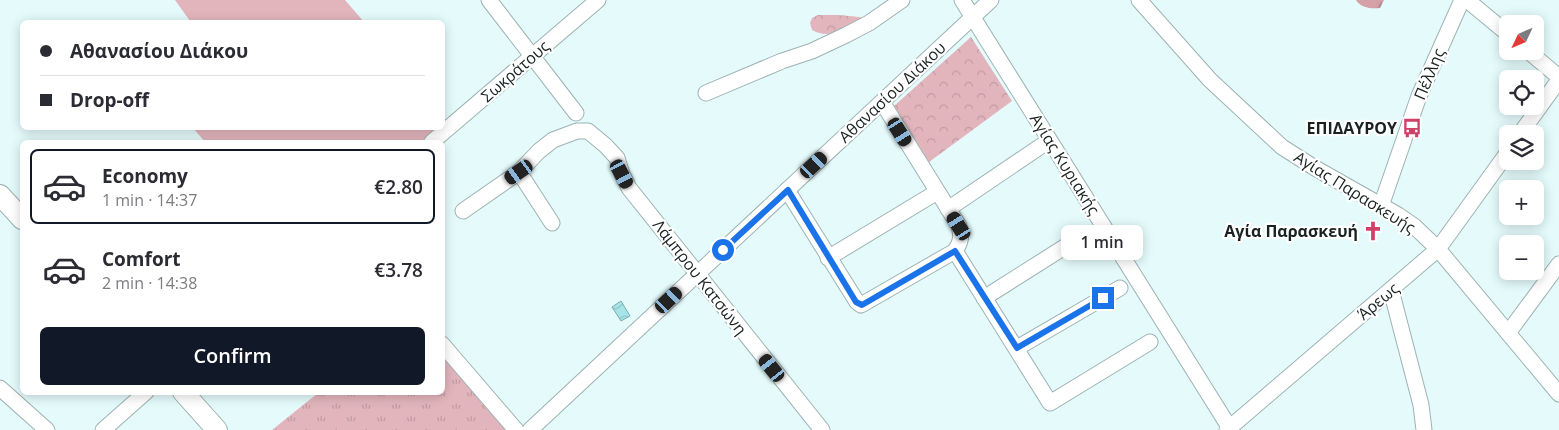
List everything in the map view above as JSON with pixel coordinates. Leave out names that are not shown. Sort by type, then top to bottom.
[{"type":"street","points":[[489,0],[576,113]]},
{"type":"street","name":"Σωκράτους","points":[[434,140],[598,0]]},
{"type":"street","points":[[706,93],[782,61],[812,51],[869,23],[902,0]]},
{"type":"street","name":"Αγίας Κυριακής","points":[[962,0],[1229,429]]},
{"type":"street","name":"Αθανασίου Διάκου","points":[[530,430],[991,0]]},
{"type":"street","name":"Αγίας Παρασκευής","points":[[1139,0],[1210,80],[1282,146],[1315,168],[1414,226],[1438,249],[1559,394]]},
{"type":"street","name":"Πέλλης","points":[[1381,206],[1419,96],[1462,0]]},
{"type":"street","points":[[1467,0],[1499,27]]},
{"type":"street","points":[[1526,125],[1559,78],[1538,60]]},
{"type":"street","points":[[788,190],[856,302],[862,305],[955,251],[960,243],[962,233],[959,226],[882,102]]},
{"type":"street","name":"Λάμπρου Κατσώνη","points":[[519,172],[539,151],[553,140],[577,131],[588,131],[596,136],[617,158],[629,188],[822,430]]},
{"type":"street","points":[[948,209],[1041,146]]},
{"type":"street","name":"Άρεως","points":[[1229,429],[1438,249],[1499,164]]},
{"type":"street","points":[[463,211],[519,172],[552,223]]},
{"type":"street","points":[[828,258],[937,192]]},
{"type":"street","points":[[0,195],[20,217]]},
{"type":"street","points":[[984,298],[1086,234]]},
{"type":"street","points":[[955,251],[1050,402],[1150,342]]},
{"type":"street","points":[[1508,333],[1559,264]]},
{"type":"street","points":[[1017,348],[1120,288]]},
{"type":"street","points":[[1391,290],[1421,405],[1424,430]]},
{"type":"street","points":[[445,347],[516,430]]},
{"type":"street","points":[[0,388],[47,430]]},
{"type":"street","points":[[103,430],[143,395]]},
{"type":"street","points":[[186,395],[217,430]]},
{"type":"green space","points":[[175,0],[345,0],[362,20],[189,20]]},
{"type":"green space","points":[[1356,0],[1384,0],[1380,8],[1373,8],[1363,6]]},
{"type":"green space","points":[[818,15],[868,18],[840,32],[826,34],[812,30],[810,23],[812,18]]},
{"type":"green space","points":[[971,37],[1012,101],[929,162],[894,106]]},
{"type":"green space","points":[[195,130],[441,130],[429,140],[203,140]]},
{"type":"green space","points":[[445,358],[506,430],[272,430],[316,395],[445,395]]},
{"type":"water","points":[[621,301],[630,316],[621,321],[612,307]]},
{"type":"place","name":"ΕΠΙΔΑΥΡΟΥ","points":[[1412,128]]},
{"type":"place","name":"Αγία Παρασκευή","points":[[1373,231]]},
{"type":"route","points":[[723,250],[788,190],[856,302],[862,305],[955,251],[1017,348],[1103,298]]}]
